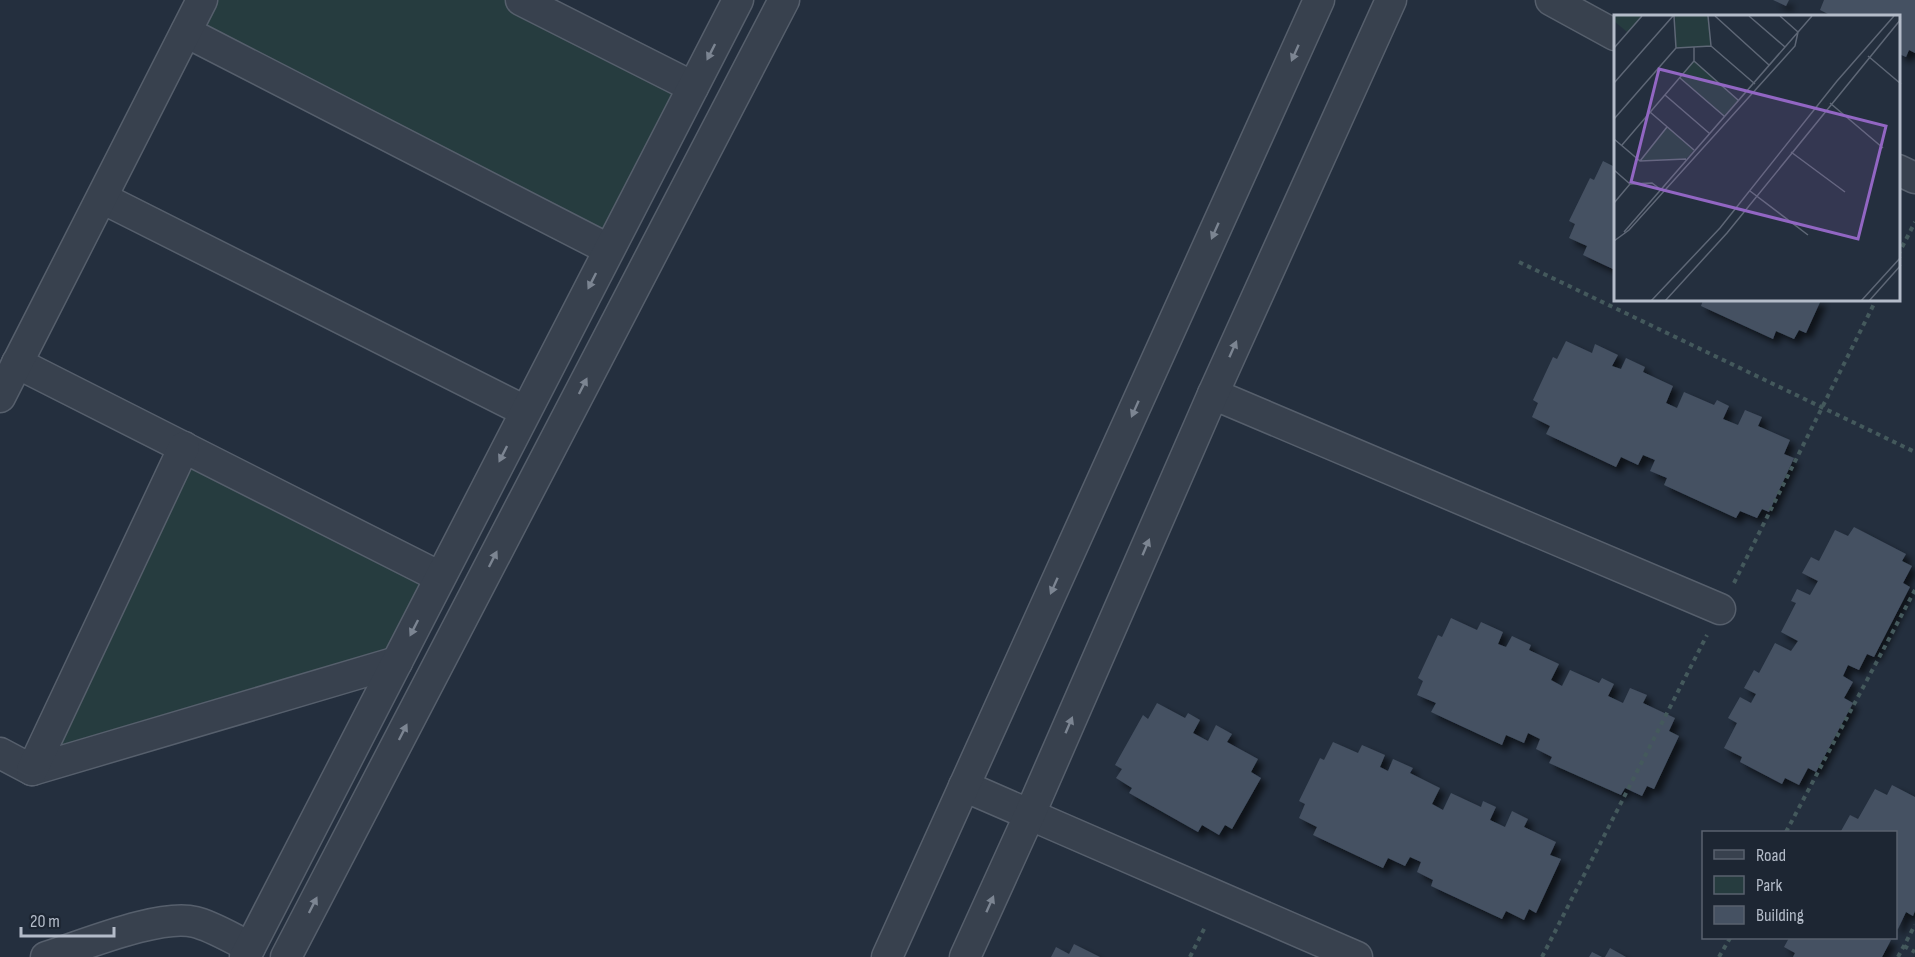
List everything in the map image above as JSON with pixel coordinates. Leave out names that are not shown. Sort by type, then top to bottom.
[{"type":"street","points":[[0,397],[202,0]]},
{"type":"street","points":[[521,0],[693,87]]},
{"type":"street","points":[[46,957],[151,924],[171,920],[195,922],[247,952],[738,0]]},
{"type":"street","points":[[286,957],[784,0]]},
{"type":"street","points":[[887,957],[1319,0]]},
{"type":"street","points":[[965,957],[1029,816],[1212,394],[1391,0]]},
{"type":"street","points":[[1551,0],[1614,34]]},
{"type":"street","points":[[186,32],[608,249]]},
{"type":"street","points":[[1900,170],[1915,178]]},
{"type":"street","points":[[102,198],[525,411]]},
{"type":"street","points":[[17,363],[440,577]]},
{"type":"street","points":[[1212,394],[1720,609]]},
{"type":"street","points":[[32,770],[184,447]]},
{"type":"street","points":[[0,753],[32,770],[397,662]]},
{"type":"street","points":[[964,786],[1357,957]]},
{"type":"path","points":[[1900,253],[1915,222]]},
{"type":"path","points":[[1520,262],[1915,452]]},
{"type":"path","points":[[1787,831],[1915,590]]},
{"type":"path","points":[[1898,957],[1915,925]]},
{"type":"path","points":[[1719,957],[1729,939]]},
{"type":"path","points":[[1904,946],[1915,952]]},
{"type":"green space","points":[[202,0],[521,0],[693,87],[608,249],[186,32]]},
{"type":"green space","points":[[184,447],[440,577],[397,662],[32,770]]},
{"type":"building","points":[[1773,0],[1789,0],[1786,6]]},
{"type":"building","points":[[1824,0],[1915,0],[1915,53],[1909,50],[1906,57],[1900,54],[1900,15],[1830,15],[1820,10]]},
{"type":"building","points":[[1603,161],[1614,166],[1614,270],[1583,255],[1587,246],[1569,238],[1575,224],[1569,221],[1590,178],[1594,180]]},
{"type":"building","points":[[1702,302],[1820,302],[1806,333],[1799,330],[1794,339],[1776,331],[1773,339],[1701,306]]},
{"type":"building","points":[[1566,341],[1592,353],[1595,344],[1618,355],[1612,366],[1621,369],[1626,358],[1645,367],[1643,372],[1673,386],[1666,403],[1677,408],[1684,392],[1714,405],[1717,400],[1729,406],[1723,419],[1738,425],[1745,410],[1762,417],[1758,426],[1790,440],[1784,454],[1794,458],[1769,512],[1762,509],[1757,518],[1740,511],[1736,518],[1664,485],[1667,478],[1650,471],[1655,460],[1643,455],[1638,465],[1621,457],[1616,467],[1546,434],[1550,426],[1532,417],[1538,403],[1533,400],[1553,357],[1557,359]]},
{"type":"building","points":[[1854,527],[1906,554],[1902,561],[1912,566],[1903,583],[1910,587],[1874,657],[1867,654],[1859,670],[1848,665],[1843,676],[1853,682],[1844,698],[1853,703],[1816,772],[1808,768],[1799,785],[1785,778],[1782,784],[1740,762],[1742,757],[1724,748],[1737,723],[1728,718],[1740,697],[1751,703],[1756,694],[1744,688],[1754,670],[1759,673],[1775,643],[1791,651],[1798,641],[1781,632],[1796,603],[1791,601],[1797,589],[1810,595],[1818,581],[1802,573],[1811,557],[1819,561],[1835,530],[1848,536]]},
{"type":"building","points":[[1451,618],[1477,630],[1481,622],[1503,632],[1498,644],[1506,647],[1512,636],[1531,645],[1529,650],[1559,664],[1551,680],[1562,686],[1570,670],[1599,683],[1602,678],[1614,684],[1608,696],[1623,703],[1630,688],[1647,695],[1643,703],[1675,718],[1669,731],[1679,736],[1654,789],[1647,786],[1642,796],[1625,788],[1621,795],[1549,763],[1552,757],[1536,749],[1540,739],[1528,733],[1524,743],[1506,735],[1502,745],[1431,712],[1436,703],[1417,695],[1423,681],[1418,678],[1438,635],[1442,637]]},
{"type":"building","points":[[1157,703],[1185,718],[1188,713],[1200,720],[1193,733],[1208,741],[1216,725],[1232,734],[1227,742],[1258,759],[1251,772],[1261,778],[1232,829],[1225,825],[1219,835],[1202,825],[1198,832],[1129,793],[1132,788],[1116,778],[1122,769],[1115,765],[1143,715],[1148,719]]},
{"type":"building","points":[[1333,742],[1358,753],[1362,745],[1385,755],[1380,767],[1388,771],[1393,759],[1413,768],[1410,773],[1440,788],[1432,804],[1443,810],[1451,793],[1481,807],[1483,801],[1496,807],[1490,820],[1505,827],[1512,811],[1528,819],[1524,827],[1556,842],[1550,855],[1561,859],[1536,913],[1529,909],[1524,920],[1506,911],[1502,919],[1431,886],[1433,880],[1417,872],[1421,862],[1410,857],[1405,866],[1388,858],[1383,868],[1313,835],[1317,827],[1299,818],[1305,804],[1299,801],[1320,758],[1324,760]]},
{"type":"building","points":[[1892,785],[1915,797],[1915,911],[1913,916],[1906,912],[1898,929],[1897,831],[1841,831],[1850,815],[1858,819],[1875,789],[1887,795]]},
{"type":"building","points":[[1788,939],[1891,940],[1882,957],[1793,957],[1795,953],[1784,947]]},
{"type":"building","points":[[1074,944],[1100,957],[1051,957],[1056,947],[1069,954]]},
{"type":"building","points":[[1610,948],[1626,957],[1605,957]]},
{"type":"building","points":[[1592,952],[1602,957],[1589,957]]}]
